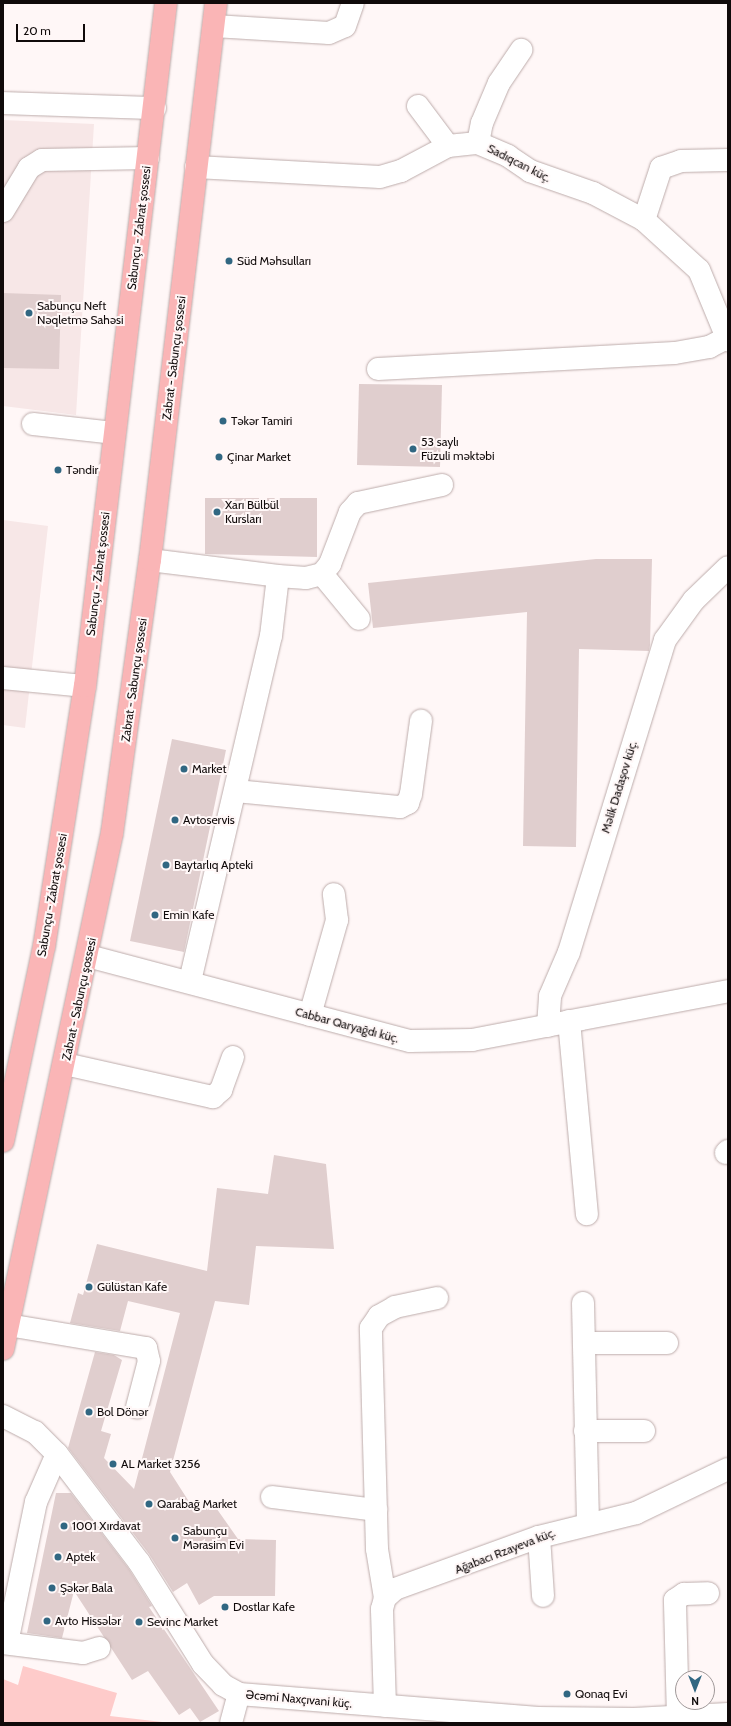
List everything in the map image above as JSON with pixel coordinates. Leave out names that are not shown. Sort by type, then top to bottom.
[{"type":"main road","name":"Sabunçu - Zabrat şossesi","points":[[3,1141],[44,947],[84,686],[155,108],[166,3]]},
{"type":"main road","name":"Zabrat - Sabunçu şossesi","points":[[3,1349],[88,956],[115,809],[150,560],[216,3]]},
{"type":"street","points":[[214,26],[329,33],[345,26],[352,3]]},
{"type":"street","points":[[478,143],[482,123],[499,83],[521,50]]},
{"type":"street","points":[[3,103],[155,108]]},
{"type":"street","points":[[418,106],[448,146]]},
{"type":"street","name":"Sadıqcan küç.","points":[[196,167],[380,177],[401,171],[448,146],[478,143],[508,156],[530,171],[593,193],[644,220],[699,270],[728,339]]},
{"type":"street","points":[[3,211],[29,168],[42,160],[148,158]]},
{"type":"street","points":[[644,220],[661,168],[681,161],[728,160]]},
{"type":"street","points":[[378,369],[675,353],[709,347],[728,339]]},
{"type":"street","points":[[33,424],[114,433]]},
{"type":"street","points":[[150,560],[278,576],[306,578],[322,574],[330,564],[350,512],[358,503],[442,485]]},
{"type":"street","name":"Məlik Dadaşov küç.","points":[[548,1026],[550,996],[569,952],[666,640],[694,600],[728,567]]},
{"type":"street","points":[[322,574],[359,619]]},
{"type":"street","points":[[190,981],[236,791],[271,636],[278,576]]},
{"type":"street","points":[[3,678],[84,686]]},
{"type":"street","points":[[236,791],[400,807],[408,803],[411,794],[420,721]]},
{"type":"street","points":[[310,1015],[334,935],[334,894]]},
{"type":"street","name":"Cabbar Qaryağdı küç.","points":[[88,956],[190,981],[310,1015],[410,1041],[472,1040],[728,991]]},
{"type":"street","points":[[569,1021],[587,1214]]},
{"type":"street","points":[[65,1064],[213,1097],[221,1090],[233,1057]]},
{"type":"street","points":[[386,1706],[381,1623],[385,1598],[379,1578],[371,1328],[379,1316],[395,1307],[437,1298]]},
{"type":"street","points":[[583,1303],[588,1524]]},
{"type":"street","points":[[8,1325],[146,1348],[149,1361],[137,1407]]},
{"type":"street","points":[[584,1343],[667,1343]]},
{"type":"street","name":"Əcəmi Naxçıvani küç.","points":[[3,1416],[35,1432],[57,1454],[139,1562],[207,1669],[239,1694],[538,1720],[678,1718],[728,1714]]},
{"type":"street","points":[[585,1431],[644,1431]]},
{"type":"street","points":[[57,1454],[36,1502],[5,1643],[83,1653],[99,1648]]},
{"type":"street","name":"Ağabacı Rzayeva küç.","points":[[385,1598],[406,1584],[458,1569],[539,1537],[649,1508],[728,1469]]},
{"type":"street","points":[[272,1497],[376,1510]]},
{"type":"street","points":[[539,1537],[543,1596]]},
{"type":"street","points":[[678,1718],[674,1600],[684,1594],[708,1593]]},
{"type":"street","points":[[231,1723],[239,1694]]},
{"type":"shaded area","name":"Sabunçu Neft Nəqletmə Sahəsi","points":[[3,120],[94,124],[76,415],[3,406]]},
{"type":"shaded area","points":[[3,520],[48,526],[25,728],[3,725]]},
{"type":"shaded area","points":[[23,1666],[117,1693],[110,1716],[171,1723],[3,1723],[3,1679],[18,1685]]},
{"type":"building","points":[[3,293],[61,295],[59,369],[3,368]]},
{"type":"building","points":[[359,384],[442,385],[440,467],[357,465]]},
{"type":"building","points":[[205,498],[317,498],[317,557],[205,554]]},
{"type":"building","points":[[596,559],[652,559],[649,651],[579,649],[576,847],[523,846],[527,612],[373,628],[368,583]]},
{"type":"building","points":[[172,739],[226,750],[184,952],[130,941]]},
{"type":"building","points":[[274,1155],[326,1164],[334,1249],[256,1246],[249,1305],[215,1301],[170,1472],[195,1511],[212,1502],[238,1539],[276,1540],[275,1596],[214,1596],[199,1605],[187,1583],[173,1592],[149,1554],[68,1448],[95,1352],[114,1355],[122,1360],[101,1431],[111,1434],[104,1458],[134,1489],[180,1313],[128,1301],[120,1331],[70,1323],[78,1293],[83,1295],[97,1244],[207,1271],[217,1188],[268,1194]]},
{"type":"building","points":[[56,1493],[71,1493],[129,1569],[152,1606],[149,1607],[219,1711],[200,1722],[190,1708],[179,1715],[148,1671],[132,1680],[74,1591],[62,1638],[27,1633]]},
{"type":"place","name":"Süd Məhsulları","points":[[229,261]]},
{"type":"place","name":"Sabunçu Neft Nəqletmə Sahəsi","points":[[29,313]]},
{"type":"place","name":"Təkər Tamiri","points":[[223,421]]},
{"type":"place","name":"53 saylı Füzuli məktəbi","points":[[413,449]]},
{"type":"place","name":"Çinar Market","points":[[219,457]]},
{"type":"place","name":"Təndir","points":[[58,470]]},
{"type":"place","name":"Xarı Bülbül Kursları","points":[[217,512]]},
{"type":"place","name":"Market","points":[[184,769]]},
{"type":"place","name":"Avtoservis","points":[[175,820]]},
{"type":"place","name":"Baytarlıq Apteki","points":[[166,865]]},
{"type":"place","name":"Emin Kafe","points":[[155,915]]},
{"type":"place","name":"Gülüstan Kafe","points":[[89,1287]]},
{"type":"place","name":"Bol Dönər","points":[[89,1412]]},
{"type":"place","name":"AL Market 3256","points":[[113,1464]]},
{"type":"place","name":"Qarabağ Market","points":[[149,1504]]},
{"type":"place","name":"1001 Xırdavat","points":[[64,1526]]},
{"type":"place","name":"Sabunçu Mərasim Evi","points":[[175,1538]]},
{"type":"place","name":"Aptek","points":[[58,1557]]},
{"type":"place","name":"Şəkər Bala","points":[[52,1588]]},
{"type":"place","name":"Dostlar Kafe","points":[[225,1607]]},
{"type":"place","name":"Avto Hissələr","points":[[47,1621]]},
{"type":"place","name":"Sevinc Market","points":[[139,1622]]},
{"type":"place","name":"Qonaq Evi","points":[[567,1694]]}]
